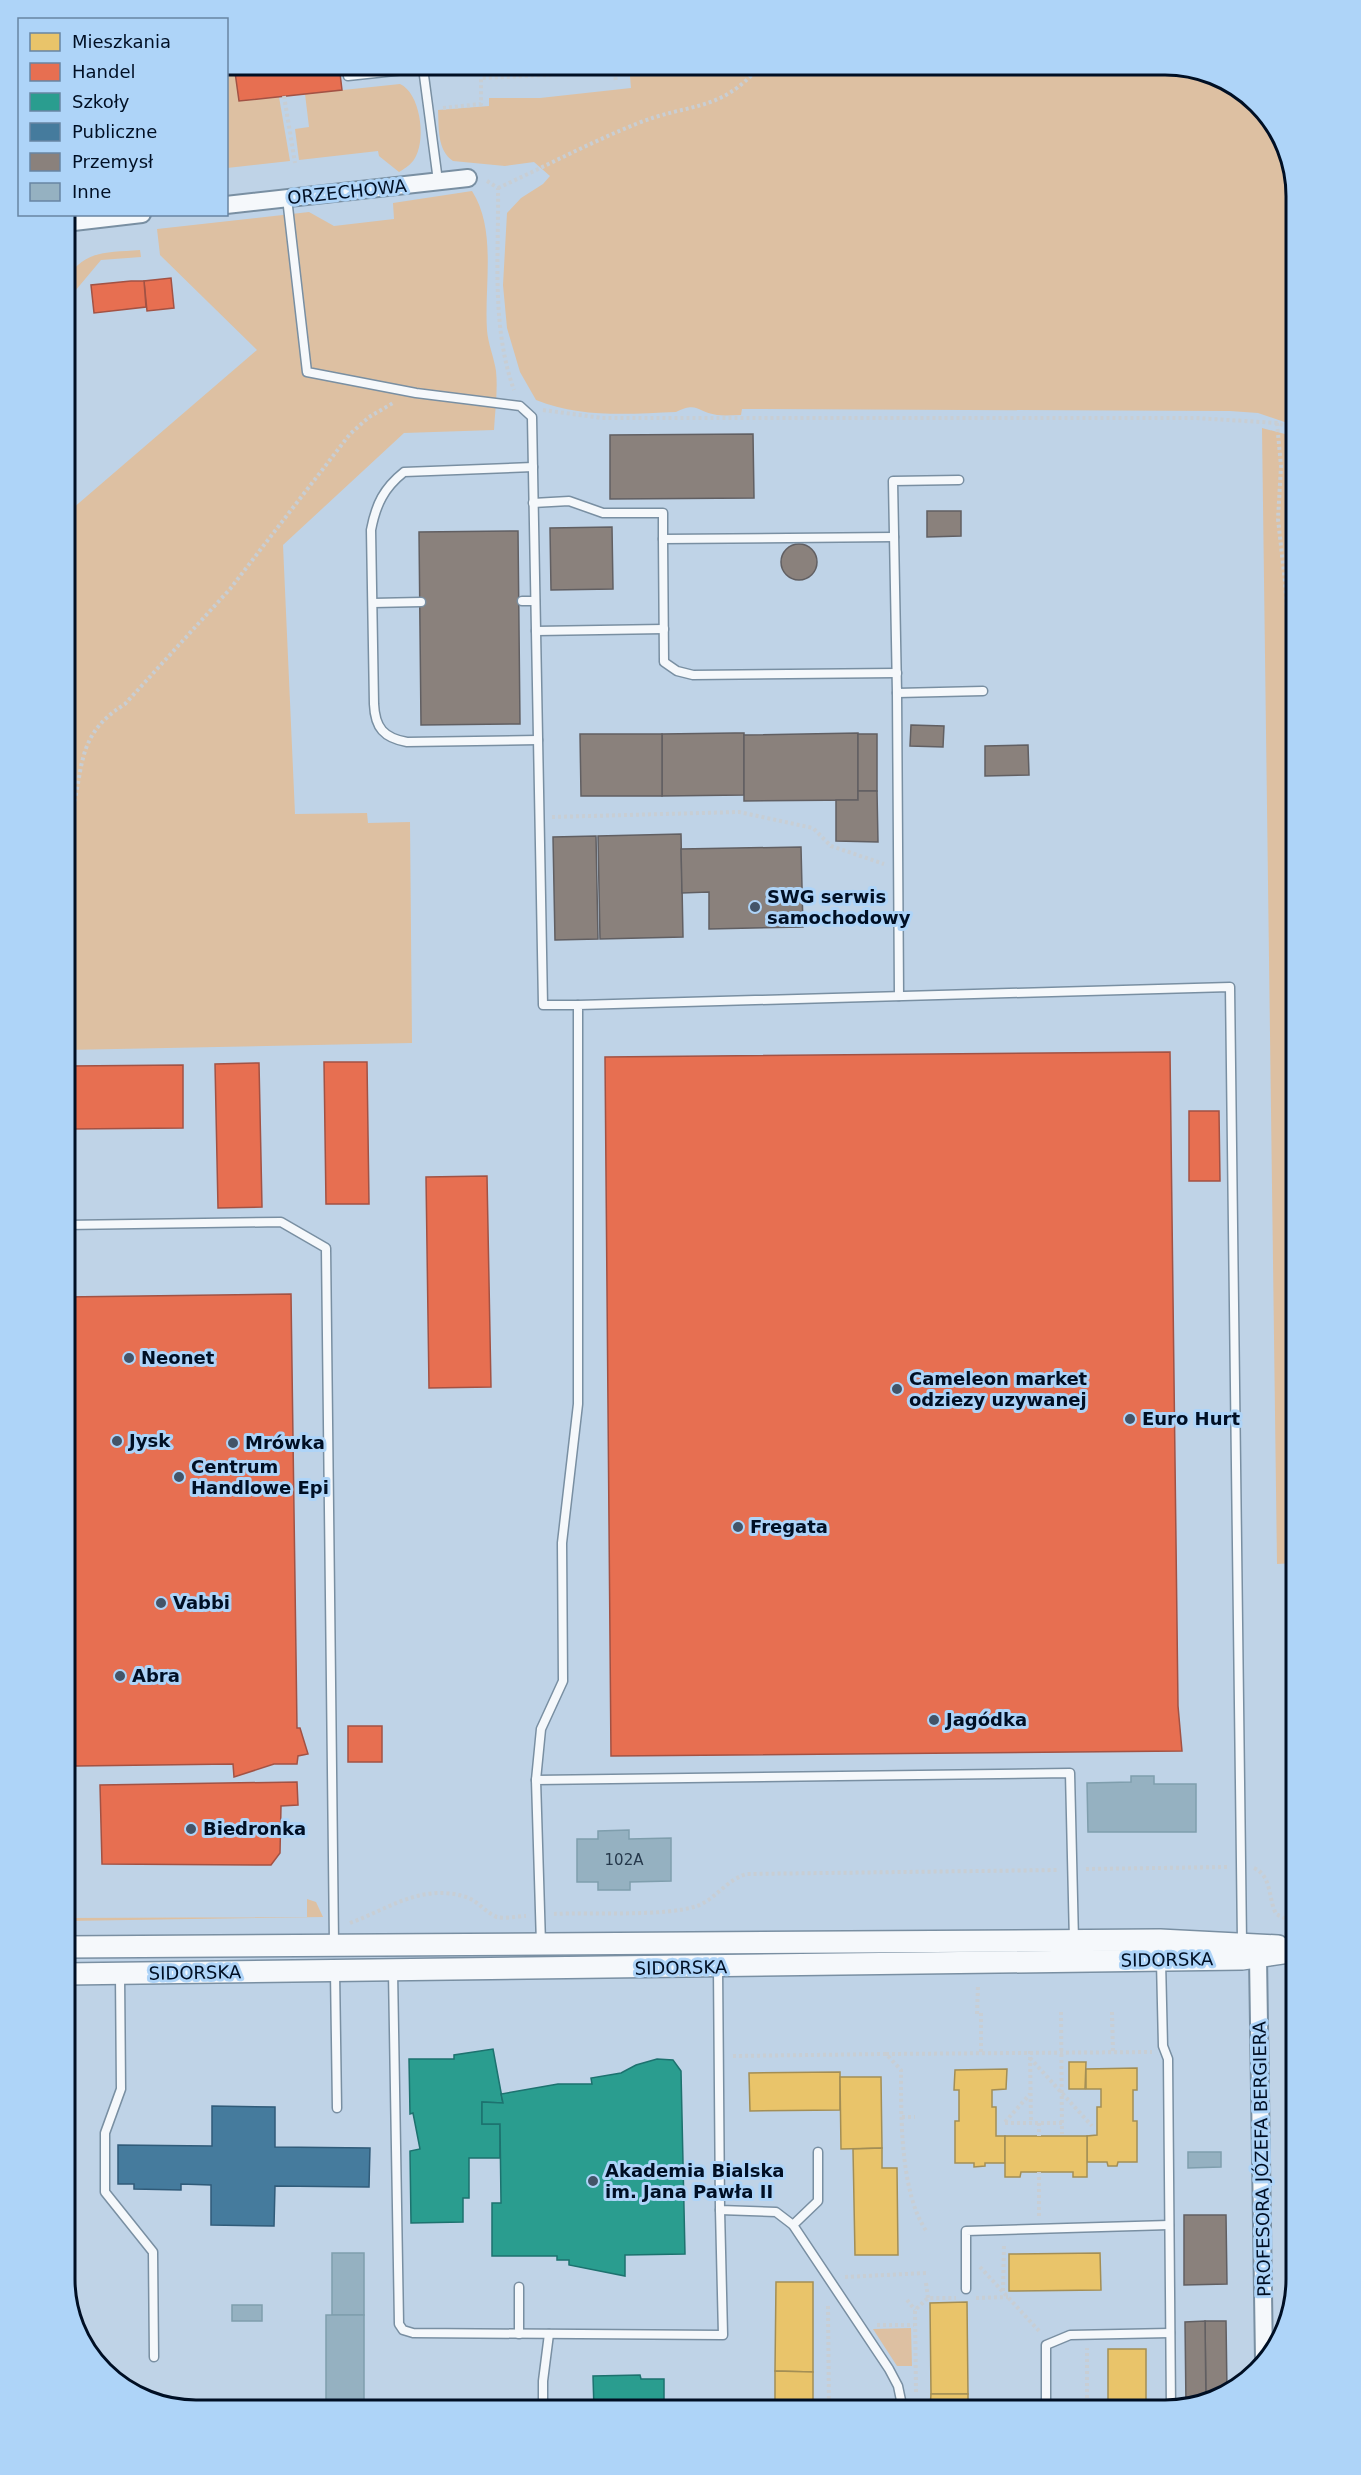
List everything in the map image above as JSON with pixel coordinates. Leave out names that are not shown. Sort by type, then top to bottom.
[{"type":"street","name":"ORZECHOWA","points":[[228,205],[468,178]]},
{"type":"street","points":[[75,222],[125,216]]},
{"type":"street","points":[[793,1943],[806,1966]]},
{"type":"street","name":"SIDORSKA","points":[[75,1947],[793,1943],[1074,1952]]},
{"type":"street","points":[[541,1944],[542,1970]]},
{"type":"street","points":[[717,1944],[718,1967]]},
{"type":"street","points":[[334,1945],[335,1971]]},
{"type":"street","points":[[392,1945],[393,1971]]},
{"type":"street","points":[[120,1947],[120,1973]]},
{"type":"street","name":"PROFESORA JÓZEFA BERGIERA","points":[[1250,1950],[1264,2349]]},
{"type":"street","name":"SIDORSKA","points":[[75,1974],[806,1966],[1074,1952],[1286,1950]]},
{"type":"lane","points":[[348,76],[356,75]]},
{"type":"lane","points":[[425,75],[438,181]]},
{"type":"lane","points":[[287,198],[308,372],[416,393],[520,406],[532,417],[543,1005],[1230,987],[1250,1950]]},
{"type":"lane","points":[[533,467],[414,470],[404,472],[388,484],[375,507],[372,530],[375,719],[382,733],[393,740],[407,742],[538,740]]},
{"type":"lane","points":[[899,996],[893,481],[959,480]]},
{"type":"lane","points":[[533,503],[568,501],[603,513],[663,513],[664,662],[677,671],[693,675],[897,674]]},
{"type":"lane","points":[[663,539],[894,537]]},
{"type":"lane","points":[[522,601],[535,601]]},
{"type":"lane","points":[[373,603],[420,602]]},
{"type":"lane","points":[[536,631],[663,629]]},
{"type":"lane","points":[[897,693],[982,691]]},
{"type":"lane","points":[[541,1944],[537,1780],[541,1729],[563,1681],[562,1543],[578,1404],[578,1005]]},
{"type":"lane","points":[[75,1225],[281,1222],[326,1248],[334,1945]]},
{"type":"lane","points":[[537,1780],[1070,1773],[1074,1952]]},
{"type":"lane","points":[[1161,1950],[1163,2046],[1168,2059],[1171,2400]]},
{"type":"lane","points":[[393,1971],[399,2324],[403,2330],[413,2333],[723,2335],[718,1967]]},
{"type":"lane","points":[[335,1971],[338,2108]]},
{"type":"lane","points":[[120,1973],[121,2089],[105,2133],[105,2192],[153,2252],[154,2357]]},
{"type":"lane","points":[[793,2225],[818,2201],[818,2152]]},
{"type":"lane","points":[[720,2210],[776,2212],[793,2225],[889,2369],[898,2386],[901,2400]]},
{"type":"lane","points":[[966,2289],[966,2231],[1169,2225]]},
{"type":"lane","points":[[519,2287],[519,2334]]},
{"type":"lane","points":[[1046,2400],[1046,2345],[1070,2335],[1170,2333]]},
{"type":"lane","points":[[543,2400],[549,2334]]},
{"type":"path","points":[[429,109],[481,104],[481,78],[550,75]]},
{"type":"path","points":[[615,75],[616,82]]},
{"type":"path","points":[[498,188],[634,124],[666,113],[711,104],[737,90],[751,75]]},
{"type":"path","points":[[284,96],[295,163]]},
{"type":"path","points":[[468,178],[483,179],[498,188]]},
{"type":"path","points":[[498,188],[499,314],[504,362],[520,406],[602,418],[1196,418],[1277,423],[1286,426]]},
{"type":"path","points":[[75,798],[83,755],[91,733],[106,715],[125,704],[230,589],[350,434],[369,417],[416,393]]},
{"type":"path","points":[[1277,423],[1281,466],[1278,519],[1286,582]]},
{"type":"path","points":[[540,818],[740,812],[813,828],[831,846],[898,869]]},
{"type":"path","points":[[555,1914],[683,1910],[711,1899],[737,1877],[747,1874],[1230,1867]]},
{"type":"path","points":[[1251,1867],[1263,1874],[1268,1881],[1270,1898],[1276,1914],[1286,1919]]},
{"type":"path","points":[[346,1924],[379,1912],[399,1900],[442,1894],[471,1899],[498,1917],[524,1916]]},
{"type":"path","points":[[978,1985],[981,2052]]},
{"type":"path","points":[[1061,2012],[1062,2134]]},
{"type":"path","points":[[1112,2012],[1113,2052]]},
{"type":"path","points":[[719,2056],[1030,2051],[1156,2052],[1163,2046]]},
{"type":"path","points":[[1030,2051],[1031,2122]]},
{"type":"path","points":[[885,2054],[901,2070],[902,2146],[919,2221],[927,2232]]},
{"type":"path","points":[[1030,2058],[1092,2126]]},
{"type":"path","points":[[1031,2093],[1005,2123],[1062,2122]]},
{"type":"path","points":[[902,2117],[915,2117]]},
{"type":"path","points":[[1039,2123],[1039,2136]]},
{"type":"path","points":[[1038,2228],[1039,2172]]},
{"type":"path","points":[[1002,2292],[1004,2229]]},
{"type":"path","points":[[966,2251],[1040,2332]]},
{"type":"path","points":[[830,2400],[827,2278],[926,2273]]},
{"type":"path","points":[[926,2283],[928,2298]]},
{"type":"path","points":[[974,2298],[1008,2297]]},
{"type":"path","points":[[915,2310],[928,2298],[962,2298]]},
{"type":"path","points":[[908,2300],[915,2310],[916,2400]]},
{"type":"path","points":[[861,2326],[914,2325]]},
{"type":"path","points":[[1087,2335],[1087,2400]]},
{"type":"shaded area","points":[[228,75],[235,75],[239,101],[279,97],[290,161],[228,168]]},
{"type":"shaded area","points":[[630,75],[1173,75],[1196,79],[1225,91],[1251,110],[1261,122],[1277,150],[1284,172],[1286,196],[1286,423],[1258,413],[1230,411],[742,409],[741,415],[717,415],[689,407],[676,412],[605,414],[570,410],[536,400],[520,372],[507,328],[503,285],[507,213],[521,198],[543,184],[550,176],[534,162],[505,166],[453,161],[441,145],[438,110],[489,106],[489,98],[540,98],[631,88]]},
{"type":"shaded area","points":[[400,84],[412,96],[421,127],[419,148],[415,159],[407,167],[399,172],[379,156],[378,151],[299,160],[295,129],[309,127],[305,94]]},
{"type":"shaded area","points":[[472,191],[480,206],[487,240],[487,330],[497,378],[494,430],[404,433],[283,545],[295,814],[367,813],[368,823],[410,822],[412,1043],[75,1050],[75,506],[257,350],[160,255],[157,229],[309,212],[334,226],[394,219],[393,203]]},
{"type":"shaded area","points":[[140,250],[141,257],[101,260],[75,291],[75,268],[89,258],[107,253]]},
{"type":"shaded area","points":[[1262,428],[1286,434],[1286,1564],[1277,1564]]},
{"type":"shaded area","points":[[307,1899],[316,1902],[323,1917],[75,1921],[75,1918],[307,1917]]},
{"type":"shaded area","points":[[911,2328],[912,2366],[897,2366],[873,2329]]},
{"type":"building: Mieszkania","points":[[1069,2062],[1086,2062],[1085,2089],[1069,2089]]},
{"type":"building: Mieszkania","points":[[1137,2068],[1137,2090],[1133,2090],[1133,2121],[1137,2121],[1137,2162],[1118,2162],[1117,2166],[1108,2166],[1107,2162],[1087,2162],[1087,2136],[1097,2135],[1097,2107],[1101,2107],[1101,2089],[1086,2089],[1086,2069]]},
{"type":"building: Mieszkania","points":[[1007,2069],[1006,2089],[992,2090],[992,2107],[996,2107],[996,2136],[1005,2136],[1005,2163],[985,2163],[985,2166],[974,2167],[974,2163],[955,2163],[955,2121],[959,2121],[959,2090],[954,2090],[955,2070]]},
{"type":"building: Mieszkania","points":[[840,2072],[840,2110],[750,2111],[749,2073]]},
{"type":"building: Mieszkania","points":[[840,2077],[881,2077],[882,2148],[841,2149]]},
{"type":"building: Mieszkania","points":[[1005,2136],[1087,2136],[1087,2177],[1073,2177],[1073,2172],[1021,2172],[1020,2177],[1005,2177]]},
{"type":"building: Mieszkania","points":[[882,2148],[882,2168],[897,2168],[898,2255],[855,2255],[853,2149]]},
{"type":"building: Mieszkania","points":[[1100,2253],[1101,2290],[1009,2291],[1009,2254]]},
{"type":"building: Mieszkania","points":[[776,2282],[813,2282],[813,2372],[775,2371]]},
{"type":"building: Mieszkania","points":[[967,2302],[968,2394],[931,2394],[930,2303]]},
{"type":"building: Mieszkania","points":[[1108,2349],[1146,2349],[1146,2400],[1108,2400]]},
{"type":"building: Mieszkania","points":[[775,2371],[813,2372],[813,2400],[775,2400]]},
{"type":"building: Mieszkania","points":[[931,2394],[968,2394],[968,2400],[931,2400]]},
{"type":"building: Handel","points":[[235,75],[340,75],[342,90],[239,101]]},
{"type":"building: Handel","points":[[171,278],[174,308],[147,311],[144,281]]},
{"type":"building: Handel","points":[[144,281],[146,307],[94,313],[91,285]]},
{"type":"building: Handel","points":[[1170,1052],[1178,1706],[1182,1751],[611,1756],[605,1057]]},
{"type":"building: Handel","points":[[324,1062],[367,1062],[369,1204],[326,1204]]},
{"type":"building: Handel","points":[[259,1063],[262,1207],[218,1208],[215,1064]]},
{"type":"building: Handel","points":[[183,1065],[183,1128],[75,1129],[75,1066]]},
{"type":"building: Handel","points":[[1189,1111],[1219,1111],[1220,1181],[1189,1181]]},
{"type":"building: Handel","points":[[487,1176],[491,1387],[429,1388],[426,1177]]},
{"type":"building: Handel","name":"Centrum Handlowe Epi","points":[[291,1294],[297,1728],[300,1728],[308,1754],[298,1756],[297,1764],[274,1764],[234,1777],[233,1764],[75,1766],[75,1297]]},
{"type":"building: Handel","points":[[348,1726],[382,1726],[382,1762],[348,1762]]},
{"type":"building: Handel","name":"Biedronka","points":[[297,1782],[298,1805],[281,1806],[280,1853],[271,1865],[102,1864],[100,1785]]},
{"type":"building: Szkoły","points":[[493,2049],[503,2103],[482,2102],[482,2124],[500,2124],[500,2158],[469,2158],[469,2198],[463,2198],[463,2222],[411,2223],[410,2151],[420,2149],[413,2113],[410,2114],[409,2059],[454,2059],[454,2055]]},
{"type":"building: Szkoły","name":"Akademia Bialska im. Jana Pawła II","points":[[657,2059],[673,2060],[681,2071],[685,2254],[625,2255],[625,2276],[569,2265],[569,2260],[557,2260],[557,2256],[492,2256],[492,2203],[501,2203],[500,2124],[482,2124],[482,2102],[503,2103],[501,2094],[558,2084],[592,2084],[591,2078],[621,2073],[636,2065]]},
{"type":"building: Szkoły","points":[[640,2375],[641,2379],[664,2379],[664,2400],[594,2400],[593,2376]]},
{"type":"building: Publiczne","points":[[212,2106],[275,2107],[275,2147],[370,2148],[369,2187],[275,2186],[274,2226],[211,2225],[211,2185],[181,2184],[181,2190],[134,2189],[134,2184],[118,2184],[118,2145],[212,2146]]},
{"type":"building: Przemysł","points":[[753,434],[754,498],[610,499],[610,435]]},
{"type":"building: Przemysł","points":[[927,511],[961,511],[961,536],[927,537]]},
{"type":"building: Przemysł","points":[[612,527],[613,589],[551,590],[550,528]]},
{"type":"building: Przemysł","points":[[518,531],[520,724],[421,725],[419,532]]},
{"type":"building: Przemysł","points":[[799,544],[812,549],[817,562],[812,575],[799,580],[786,575],[781,562],[786,549]]},
{"type":"building: Przemysł","points":[[911,725],[944,726],[943,747],[910,746]]},
{"type":"building: Przemysł","points":[[744,733],[744,795],[662,796],[662,734]]},
{"type":"building: Przemysł","points":[[858,733],[858,800],[744,801],[744,735]]},
{"type":"building: Przemysł","points":[[580,734],[662,734],[662,796],[581,796]]},
{"type":"building: Przemysł","points":[[858,734],[877,734],[877,791],[858,791]]},
{"type":"building: Przemysł","points":[[1028,745],[1029,775],[985,776],[985,746]]},
{"type":"building: Przemysł","points":[[858,791],[877,791],[878,842],[836,841],[836,800],[858,800]]},
{"type":"building: Przemysł","points":[[681,834],[683,937],[600,939],[598,836]]},
{"type":"building: Przemysł","points":[[596,836],[598,939],[555,940],[553,837]]},
{"type":"building: Przemysł","points":[[801,847],[803,927],[709,929],[709,892],[682,893],[681,849]]},
{"type":"building: Przemysł","points":[[1184,2215],[1226,2215],[1227,2284],[1184,2285]]},
{"type":"building: Przemysł","points":[[1205,2321],[1226,2321],[1227,2383],[1206,2393]]},
{"type":"building: Przemysł","points":[[1205,2321],[1206,2393],[1186,2398],[1185,2322]]},
{"type":"building: Inne","points":[[1131,1776],[1154,1776],[1154,1784],[1196,1784],[1196,1832],[1088,1832],[1087,1783],[1131,1782]]},
{"type":"building: Inne","points":[[629,1830],[629,1839],[671,1838],[671,1881],[630,1882],[630,1890],[598,1890],[598,1882],[577,1882],[577,1839],[598,1839],[598,1831]]},
{"type":"building: Inne","points":[[1188,2152],[1221,2152],[1221,2167],[1188,2168]]},
{"type":"building: Inne","points":[[332,2253],[364,2253],[364,2315],[332,2315]]},
{"type":"building: Inne","points":[[232,2305],[262,2305],[262,2321],[232,2321]]},
{"type":"building: Inne","points":[[326,2315],[364,2315],[364,2400],[326,2400]]},
{"type":"place","name":"SWG serwis samochodowy","points":[[755,907]]},
{"type":"place","name":"Neonet","points":[[129,1358]]},
{"type":"place","name":"Cameleon market odziezy uzywanej","points":[[897,1389]]},
{"type":"place","name":"Euro Hurt","points":[[1130,1419]]},
{"type":"place","name":"Jysk","points":[[117,1441]]},
{"type":"place","name":"Mrówka","points":[[233,1443]]},
{"type":"place","name":"Centrum Handlowe Epi","points":[[179,1477]]},
{"type":"place","name":"Fregata","points":[[738,1527]]},
{"type":"place","name":"Vabbi","points":[[161,1603]]},
{"type":"place","name":"Abra","points":[[120,1676]]},
{"type":"place","name":"Jagódka","points":[[934,1720]]},
{"type":"place","name":"Biedronka","points":[[191,1829]]},
{"type":"place","name":"Akademia Bialska im. Jana Pawła II","points":[[593,2181]]}]
